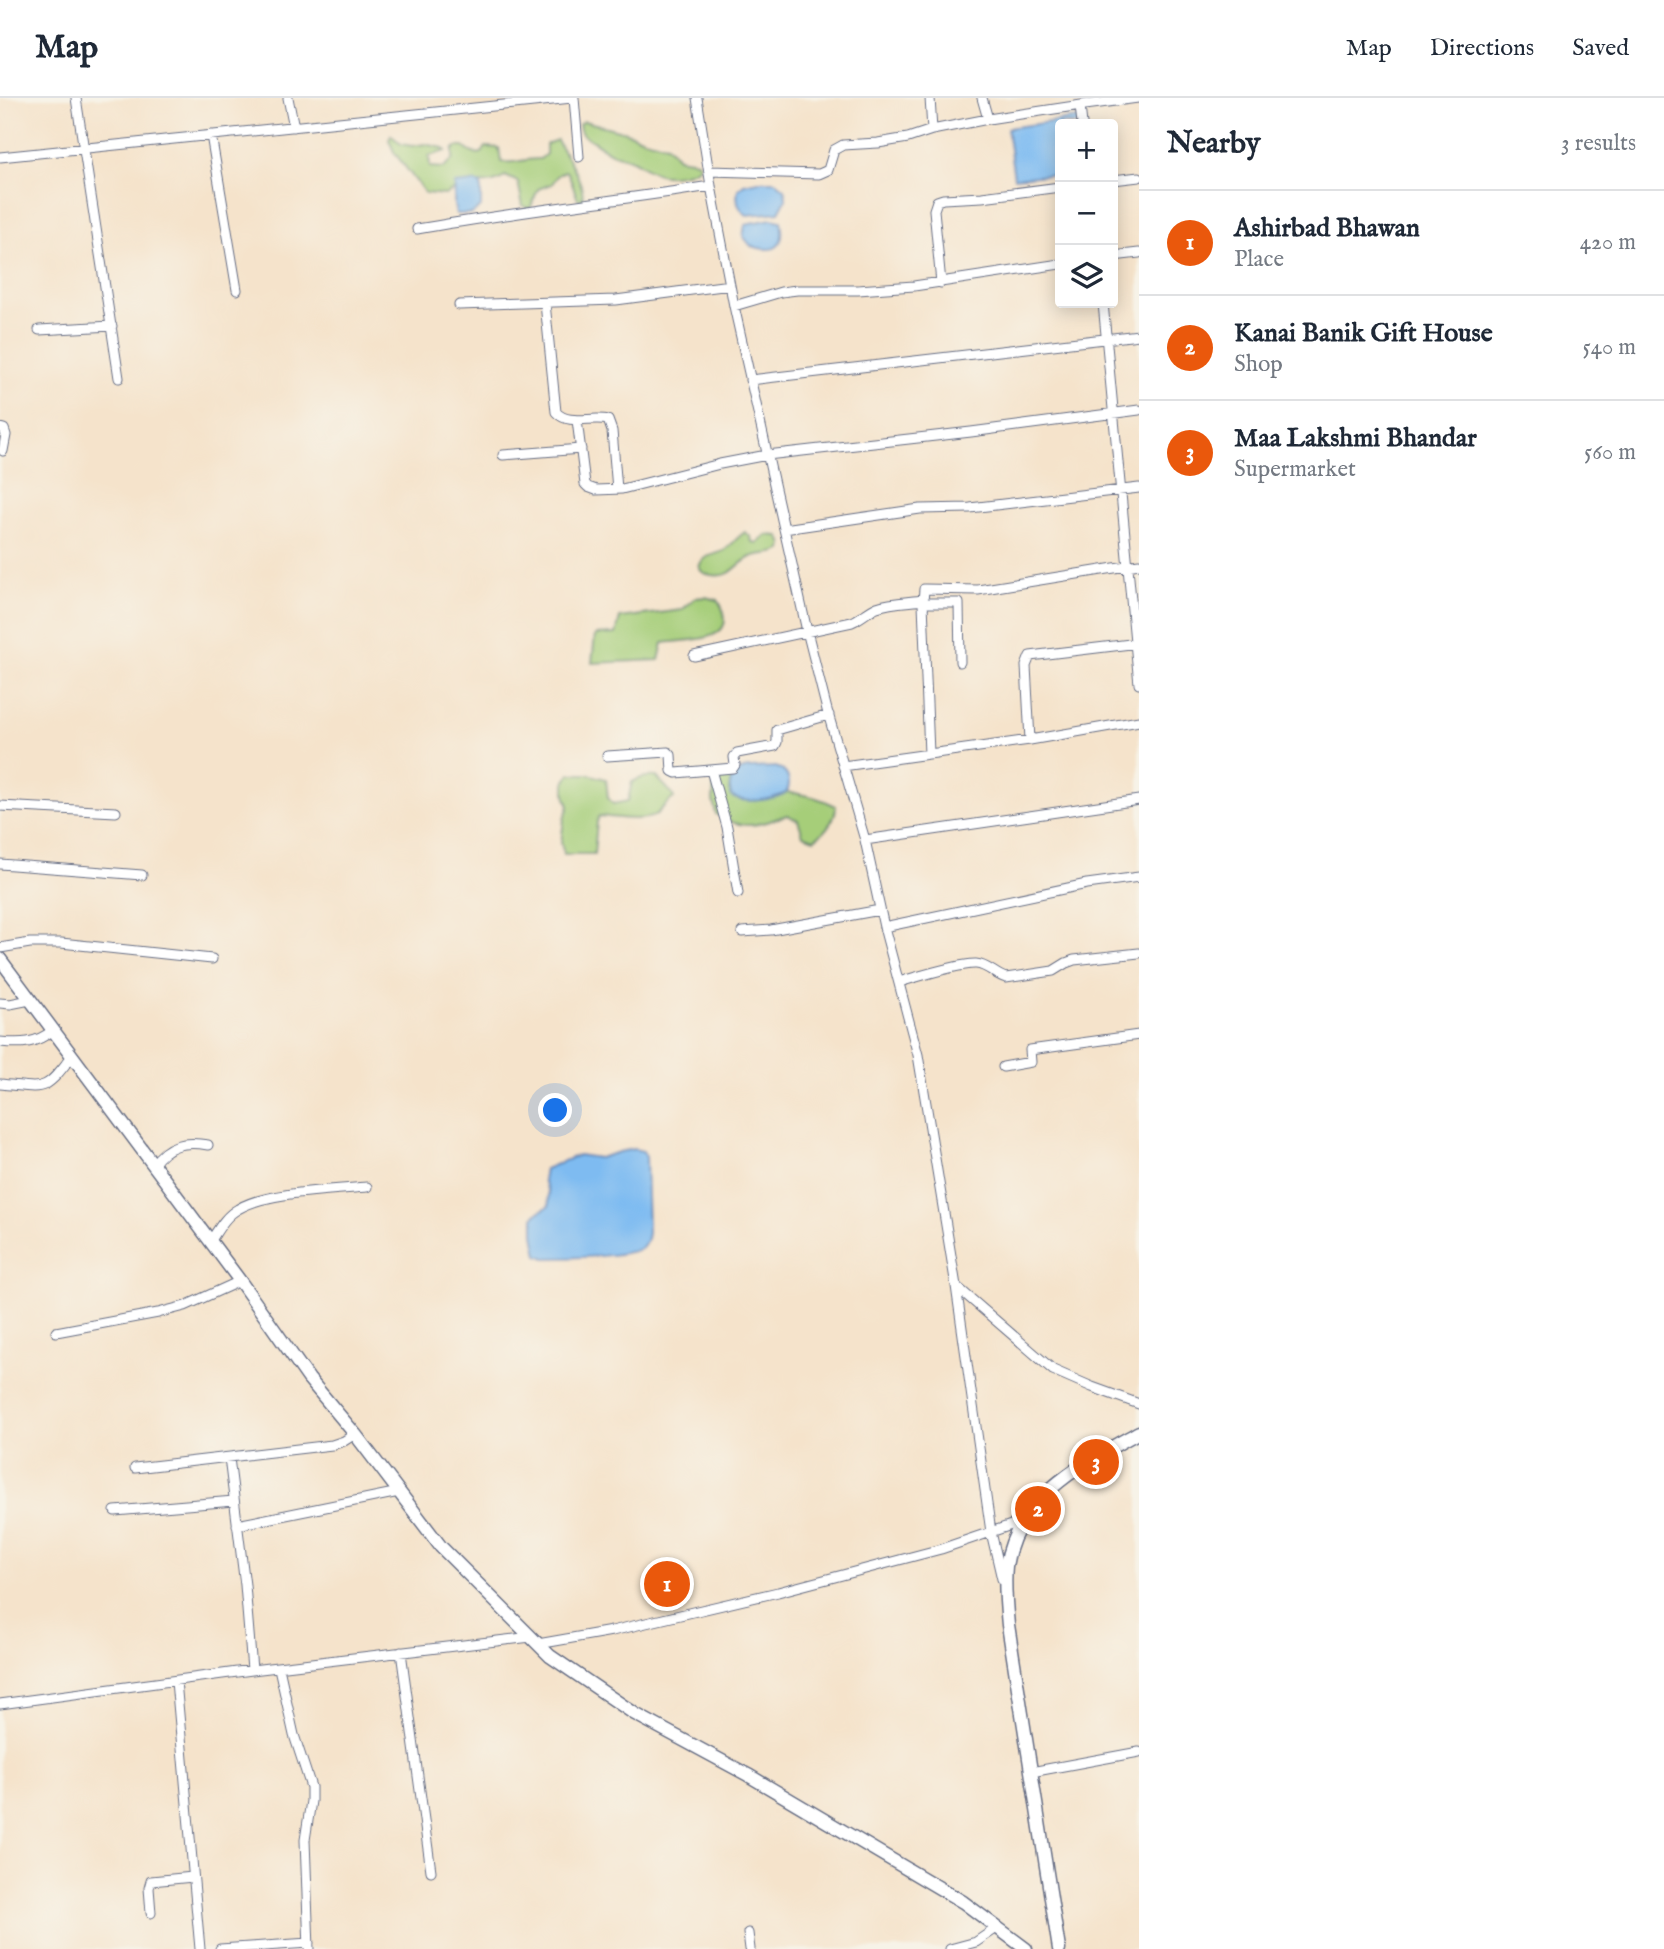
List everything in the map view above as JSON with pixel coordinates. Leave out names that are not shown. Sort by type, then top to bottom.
[{"type":"street","points":[[76,98],[119,378]]},
{"type":"street","points":[[288,98],[294,127]]},
{"type":"street","points":[[0,157],[573,98],[579,157]]},
{"type":"street","points":[[697,98],[734,306],[807,631],[865,840],[884,927],[918,1055],[956,1286],[991,1532],[1005,1589],[1008,1625],[1059,1949]]},
{"type":"street","points":[[930,98],[932,130]]},
{"type":"street","points":[[982,98],[988,118]]},
{"type":"street","points":[[709,171],[819,174],[828,170],[831,155],[838,146],[888,142],[988,118],[1138,98]]},
{"type":"street","points":[[211,135],[237,290]]},
{"type":"street","points":[[1118,179],[1139,177]]},
{"type":"street","points":[[417,229],[711,186]]},
{"type":"street","points":[[941,283],[934,211],[937,201],[1055,188]]},
{"type":"street","points":[[1118,255],[1139,253]]},
{"type":"street","points":[[734,306],[781,292],[858,290],[941,283],[1055,265]]},
{"type":"street","points":[[459,305],[616,300],[730,285]]},
{"type":"street","points":[[545,303],[556,412],[563,418],[608,420],[611,425],[617,489]]},
{"type":"street","points":[[1104,308],[1139,684]]},
{"type":"street","points":[[39,330],[111,326]]},
{"type":"street","points":[[750,380],[1139,335]]},
{"type":"street","points":[[578,420],[584,478],[588,487],[596,490],[642,485],[720,464],[767,455],[1139,410]]},
{"type":"street","points":[[0,428],[5,430],[3,451]]},
{"type":"street","points":[[503,455],[581,449]]},
{"type":"street","points":[[784,529],[919,509],[956,509],[1139,488]]},
{"type":"street","points":[[929,754],[923,602],[926,588],[978,590],[1139,564]]},
{"type":"street","points":[[694,656],[853,621],[883,605],[923,602],[959,603],[960,662]]},
{"type":"street","points":[[1030,740],[1026,666],[1030,656],[1137,643]]},
{"type":"street","points":[[607,756],[668,752],[674,772],[735,767],[735,754],[775,746],[776,732],[780,729],[829,715]]},
{"type":"street","points":[[844,766],[1030,740],[1139,721]]},
{"type":"street","points":[[710,770],[727,827],[738,893]]},
{"type":"street","points":[[865,840],[1139,800]]},
{"type":"street","points":[[0,806],[116,812]]},
{"type":"street","points":[[0,864],[142,875]]},
{"type":"street","points":[[884,927],[1087,884],[1139,877]]},
{"type":"street","points":[[742,932],[880,910]]},
{"type":"street","points":[[0,948],[30,943],[61,943],[212,959]]},
{"type":"street","points":[[899,982],[971,964],[986,966],[1006,978],[1053,971],[1074,960],[1139,953]]},
{"type":"street","points":[[0,959],[240,1281],[309,1379],[355,1434],[441,1547],[534,1641],[550,1656],[635,1714],[748,1775],[963,1902],[1026,1949]]},
{"type":"street","points":[[0,1003],[30,1000]]},
{"type":"street","points":[[0,1042],[27,1044],[53,1030]]},
{"type":"street","points":[[1003,1066],[1031,1062],[1030,1050],[1139,1035]]},
{"type":"street","points":[[0,1084],[44,1087],[57,1076],[72,1056]]},
{"type":"street","points":[[153,1166],[163,1152],[174,1146],[195,1143],[208,1146]]},
{"type":"street","points":[[210,1242],[223,1222],[248,1203],[364,1187]]},
{"type":"street","points":[[56,1332],[172,1310],[240,1281]]},
{"type":"street","points":[[956,1286],[1053,1370],[1139,1404]]},
{"type":"street","points":[[1005,1589],[1012,1545],[1035,1502],[1083,1463],[1139,1432]]},
{"type":"street","points":[[135,1468],[331,1444],[344,1441],[355,1434]]},
{"type":"street","points":[[229,1458],[245,1585],[251,1670]]},
{"type":"street","points":[[237,1525],[399,1492]]},
{"type":"street","points":[[115,1511],[234,1501]]},
{"type":"street","points":[[0,1704],[401,1652],[534,1641],[612,1631],[778,1592],[941,1549],[1023,1521]]},
{"type":"street","points":[[401,1652],[431,1871]]},
{"type":"street","points":[[220,1949],[309,1946],[305,1853],[311,1787],[294,1735],[279,1668]]},
{"type":"street","points":[[176,1681],[200,1949]]},
{"type":"street","points":[[1031,1772],[1139,1752]]},
{"type":"street","points":[[151,1913],[151,1881],[194,1877]]},
{"type":"street","points":[[950,1949],[976,1942],[998,1927]]},
{"type":"street","points":[[748,1933],[750,1949]]},
{"type":"green space","points":[[584,121],[667,145],[678,158],[697,161],[700,166],[681,174],[655,173],[630,159],[611,153],[584,136],[579,124]]},
{"type":"green space","points":[[391,135],[401,144],[425,144],[443,148],[446,151],[429,156],[430,167],[444,168],[453,159],[453,150],[456,147],[464,147],[476,154],[482,153],[486,147],[499,148],[501,162],[511,162],[540,159],[546,154],[546,144],[557,140],[578,178],[583,195],[582,202],[565,171],[557,176],[552,184],[538,189],[530,209],[523,206],[518,182],[505,176],[495,182],[455,184],[455,189],[445,195],[425,193],[394,152],[389,140]]},
{"type":"green space","points":[[745,532],[752,542],[758,543],[766,535],[779,536],[783,544],[782,550],[751,557],[724,575],[706,574],[702,571],[700,563],[705,558],[725,550]]},
{"type":"green space","points":[[695,598],[718,600],[724,614],[724,624],[719,631],[699,639],[663,643],[659,660],[592,663],[595,635],[616,634],[620,618],[682,610]]},
{"type":"green space","points":[[726,773],[731,777],[729,791],[770,791],[824,800],[836,806],[832,821],[814,839],[803,835],[798,820],[787,815],[751,825],[726,820],[716,814],[713,801],[714,774]]},
{"type":"green space","points":[[570,774],[588,774],[606,779],[608,798],[613,804],[628,801],[632,782],[647,777],[657,777],[674,798],[652,817],[630,819],[599,816],[594,854],[564,854],[561,843],[564,819],[569,806],[565,783]]},
{"type":"water","points":[[1055,121],[1055,174],[1014,178],[1007,128]]},
{"type":"water","points":[[775,181],[785,189],[786,199],[779,212],[747,215],[742,210],[738,189],[744,184]]},
{"type":"water","points":[[455,184],[481,184],[481,207],[472,214],[456,214]]},
{"type":"water","points":[[772,219],[781,221],[782,237],[777,246],[767,249],[751,246],[743,236],[745,226]]},
{"type":"water","points":[[775,767],[788,777],[786,793],[759,800],[732,797],[730,785],[733,775],[743,769]]},
{"type":"water","points":[[634,1149],[643,1151],[646,1157],[648,1233],[643,1246],[634,1251],[595,1256],[545,1258],[538,1255],[534,1217],[549,1206],[548,1191],[543,1180],[545,1169],[578,1155],[599,1158]]},
{"type":"place","name":"Maa Lakshmi Bhandar","points":[[1096,1462]]},
{"type":"place","name":"Kanai Banik Gift House","points":[[1038,1509]]},
{"type":"place","name":"Ashirbad Bhawan","points":[[667,1584]]}]
